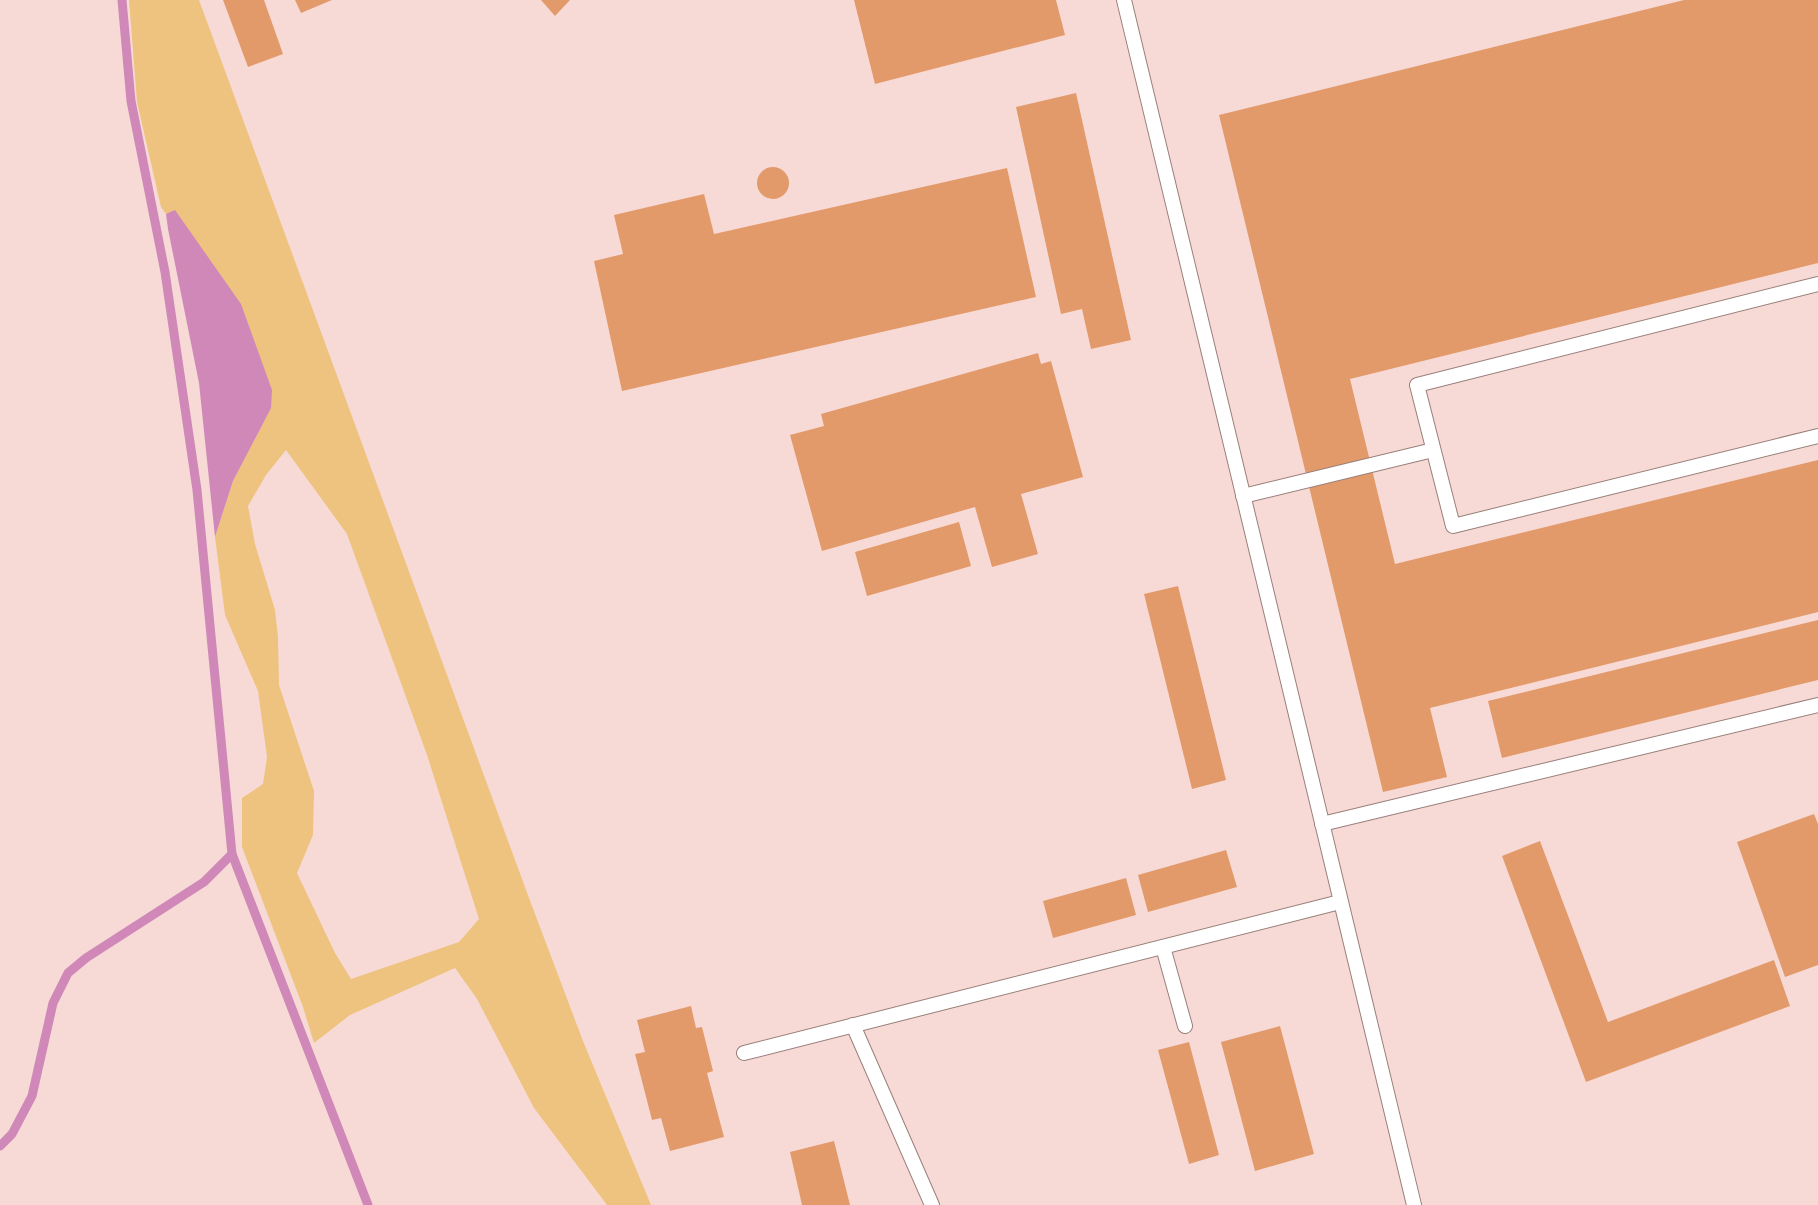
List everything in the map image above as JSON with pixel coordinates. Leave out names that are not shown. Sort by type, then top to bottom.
[{"type":"lane","points":[[1124,0],[1414,1205]]},
{"type":"lane","points":[[1818,284],[1416,385],[1453,526],[1818,436]]},
{"type":"lane","points":[[1243,496],[1433,450]]},
{"type":"lane","points":[[1322,824],[1818,705]]},
{"type":"lane","points":[[744,1052],[1340,902]]},
{"type":"lane","points":[[1163,946],[1185,1026]]},
{"type":"lane","points":[[853,1024],[932,1205]]},
{"type":"shaded area","points":[[129,0],[199,0],[529,898],[583,1041],[651,1205],[607,1205],[534,1108],[477,999],[455,968],[350,1015],[314,1043],[303,1007],[242,847],[242,798],[263,784],[267,757],[258,691],[225,615],[215,537],[233,481],[246,455],[189,233],[175,211],[166,214],[161,207],[137,102]],"holes":[[[286,450],[347,534],[427,755],[479,919],[459,942],[351,979],[335,953],[297,873],[313,835],[314,791],[279,685],[278,637],[275,610],[255,544],[248,506],[266,475]]]},
{"type":"shaded area","points":[[175,210],[241,304],[272,390],[271,408],[233,481],[215,537],[199,383],[166,214]]},
{"type":"building","points":[[223,0],[264,0],[283,54],[248,67]]},
{"type":"building","points":[[295,0],[332,0],[301,13]]},
{"type":"building","points":[[541,0],[570,0],[555,16]]},
{"type":"building","points":[[854,0],[1056,0],[1065,35],[875,84]]},
{"type":"building","points":[[1684,0],[1818,0],[1818,263],[1350,379],[1395,564],[1818,460],[1818,612],[1430,708],[1447,777],[1383,792],[1219,115]]},
{"type":"building","points":[[1076,93],[1131,340],[1091,349],[1082,309],[1061,314],[1016,107]]},
{"type":"building","points":[[773,167],[779,168],[786,174],[789,183],[788,189],[782,196],[773,199],[767,198],[760,192],[757,183],[758,177],[764,170]]},
{"type":"building","points":[[1007,168],[1036,297],[622,391],[594,261],[623,254],[614,215],[704,194],[714,234]]},
{"type":"building","points":[[1038,353],[1041,364],[1051,361],[1083,477],[1021,494],[1038,554],[992,567],[975,507],[822,551],[790,435],[824,426],[821,414]]},
{"type":"building","points":[[959,522],[971,566],[867,596],[855,552]]},
{"type":"building","points":[[1178,586],[1226,780],[1192,789],[1144,594]]},
{"type":"building","points":[[1818,620],[1818,680],[1502,758],[1488,701]]},
{"type":"building","points":[[1814,814],[1818,824],[1818,965],[1785,977],[1737,842]]},
{"type":"building","points":[[1540,841],[1608,1022],[1774,960],[1790,1006],[1586,1082],[1502,856]]},
{"type":"building","points":[[1226,850],[1237,887],[1148,912],[1138,875]]},
{"type":"building","points":[[1126,878],[1136,915],[1053,938],[1043,901]]},
{"type":"building","points":[[691,1006],[696,1028],[702,1027],[713,1071],[707,1073],[724,1137],[670,1151],[661,1118],[652,1120],[635,1054],[645,1052],[637,1020]]},
{"type":"building","points":[[1280,1026],[1314,1154],[1255,1171],[1221,1042]]},
{"type":"building","points":[[1189,1042],[1219,1155],[1189,1164],[1158,1050]]},
{"type":"building","points":[[834,1141],[850,1205],[802,1205],[790,1152]]},
{"type":"waterway","points":[[122,0],[131,101],[165,272],[197,490],[232,854],[368,1205]]},
{"type":"waterway","points":[[0,1146],[12,1134],[32,1096],[53,1003],[68,973],[86,958],[204,882],[232,854]]}]
